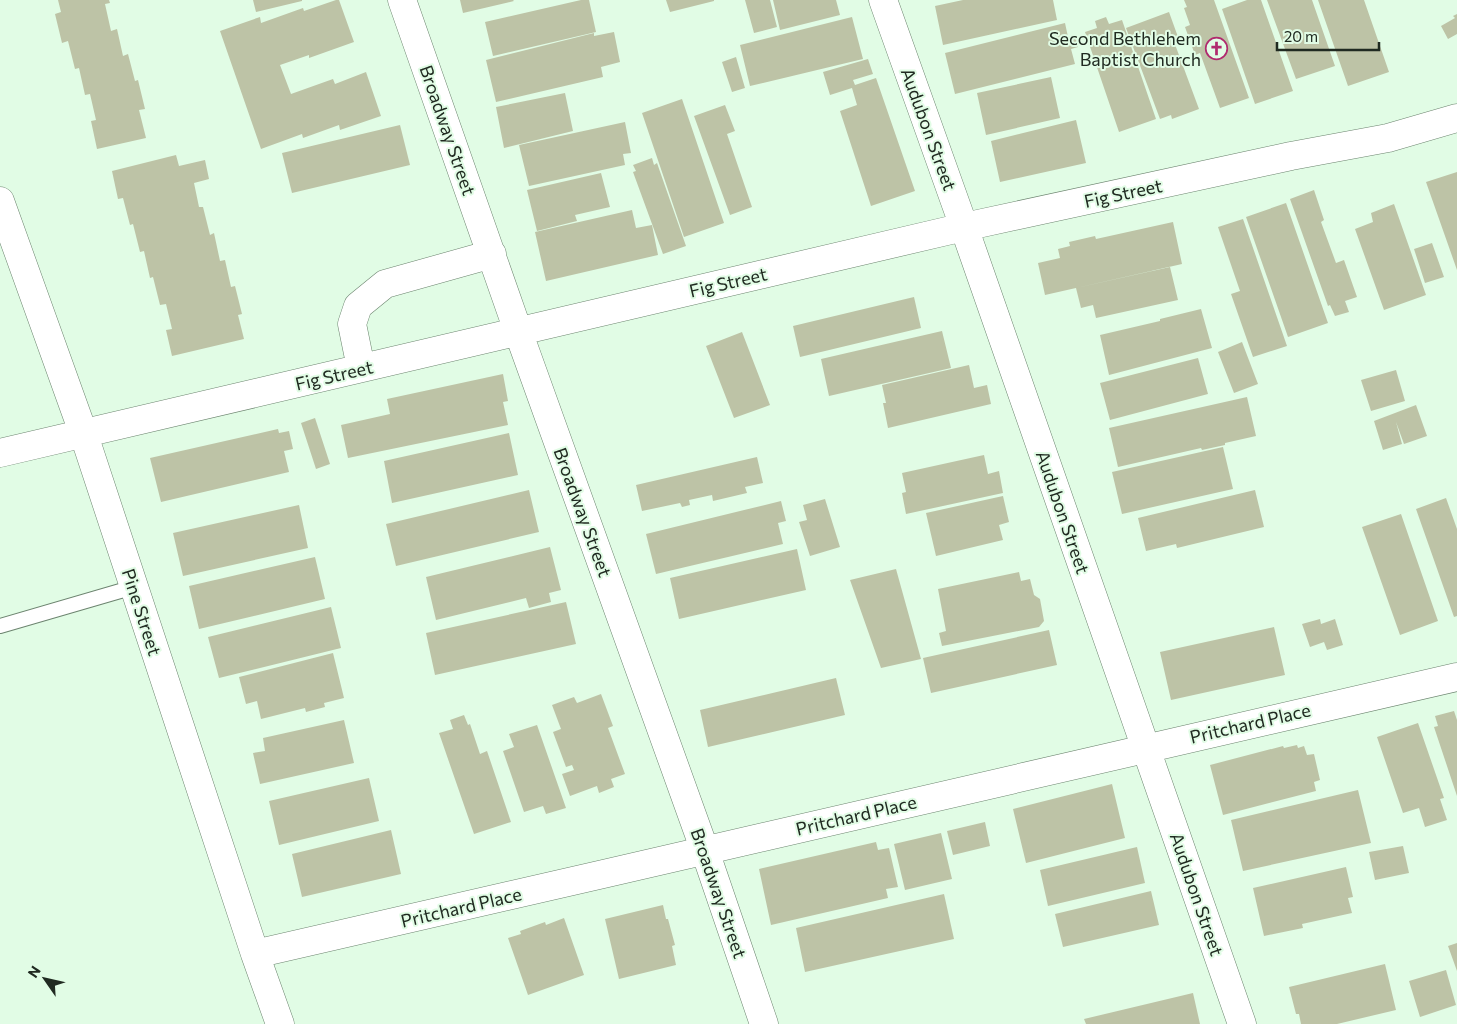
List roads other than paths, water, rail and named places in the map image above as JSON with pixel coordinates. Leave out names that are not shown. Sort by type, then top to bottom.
[{"type":"street","name":"Broadway Street","points":[[402,0],[518,331],[705,851],[764,1024]]},
{"type":"street","name":"Audubon Street","points":[[883,0],[1242,1024]]},
{"type":"street","name":"Fig Street","points":[[0,453],[84,435],[964,227],[1290,156],[1388,138],[1457,118]]},
{"type":"street","name":"Pine Street","points":[[0,201],[84,435],[254,954],[280,1024]]},
{"type":"street","points":[[361,368],[352,324],[358,306],[385,284],[492,254]]},
{"type":"street","name":"Pritchard Place","points":[[254,954],[705,851],[1145,747],[1457,677]]},
{"type":"lane","points":[[0,626],[134,587]]},
{"type":"place","name":"Second Bethlehem Baptist Church","points":[[1217,48]]}]
